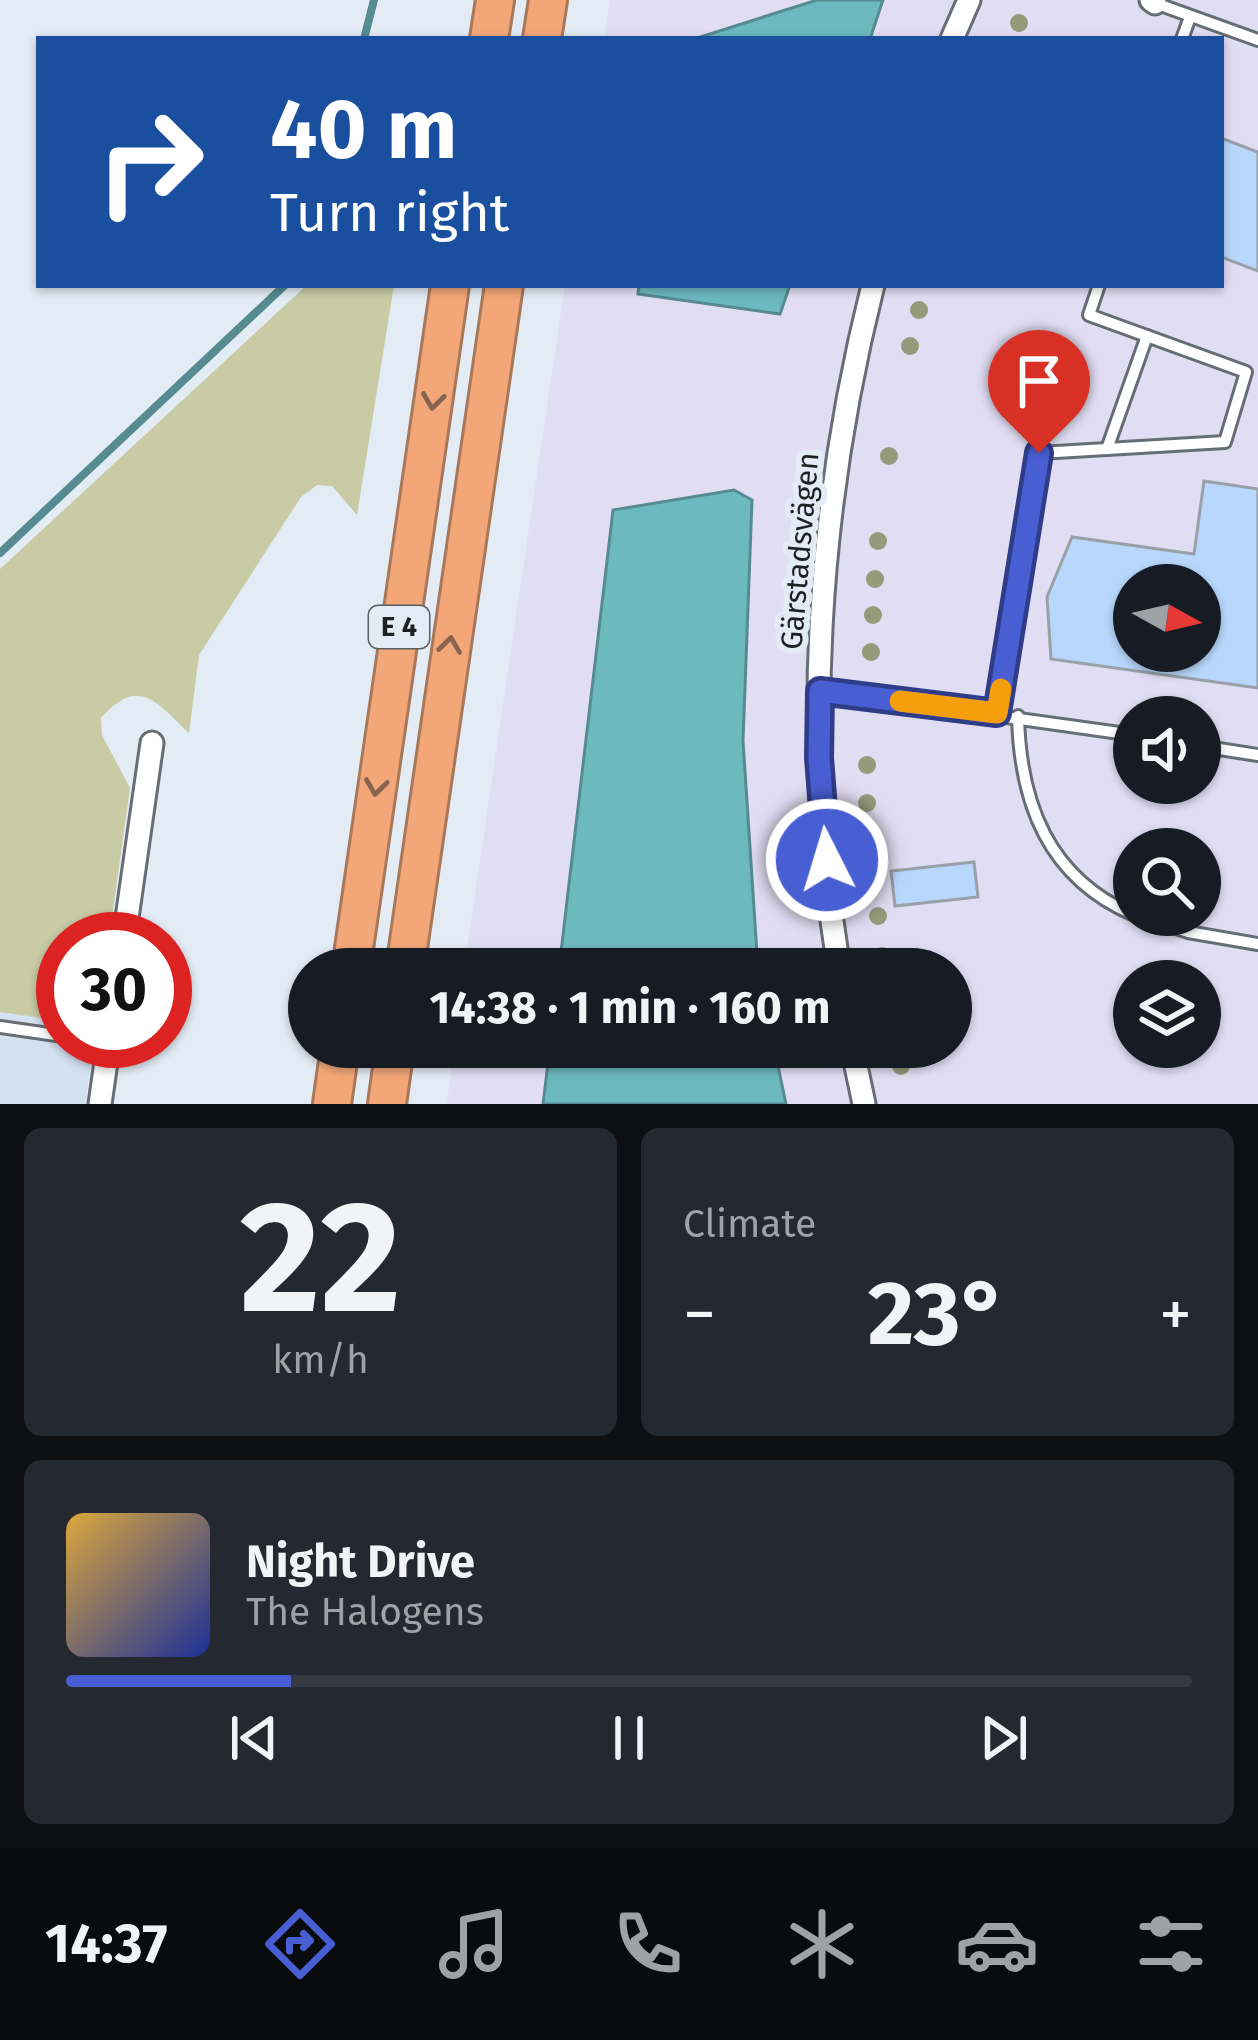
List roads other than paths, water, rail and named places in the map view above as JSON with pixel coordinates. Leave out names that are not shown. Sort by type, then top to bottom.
[{"type":"highway","points":[[489,36],[495,0]]},
{"type":"highway","points":[[542,36],[548,0]]},
{"type":"highway","name":"E 4","points":[[354,948],[450,288]]},
{"type":"highway","name":"E 4","points":[[408,948],[504,288]]},
{"type":"highway","points":[[332,1104],[337,1068]]},
{"type":"highway","points":[[387,1104],[391,1068]]},
{"type":"street","points":[[953,36],[969,0]]},
{"type":"street","name":"Gärstadsvägen","points":[[837,948],[819,758],[820,691],[833,478],[872,288]]},
{"type":"street","points":[[128,912],[152,743]]},
{"type":"street","points":[[100,1104],[104,1068]]},
{"type":"street","points":[[856,1068],[864,1104]]},
{"type":"lane","points":[[1153,2],[1258,40]]},
{"type":"lane","points":[[1183,36],[1190,17]]},
{"type":"lane","points":[[997,713],[1039,453],[1225,442],[1246,372],[1089,315],[1098,288]]},
{"type":"lane","points":[[1107,449],[1147,336]]},
{"type":"lane","points":[[820,691],[1113,732]]},
{"type":"lane","points":[[1018,716],[1019,763],[1036,823],[1079,878],[1113,905]]},
{"type":"lane","points":[[1221,749],[1258,755]]},
{"type":"lane","points":[[1211,936],[1258,944]]},
{"type":"lane","points":[[0,1028],[36,1033]]},
{"type":"water","points":[[817,0],[883,0],[871,36],[703,36]]},
{"type":"water","points":[[639,288],[789,288],[780,314],[638,294]]},
{"type":"water","points":[[734,490],[752,500],[743,741],[757,948],[561,948],[613,510]]},
{"type":"water","points":[[547,1068],[778,1068],[786,1104],[543,1104]]},
{"type":"waterway","points":[[365,36],[374,0]]},
{"type":"waterway","points":[[0,553],[282,288]]}]
